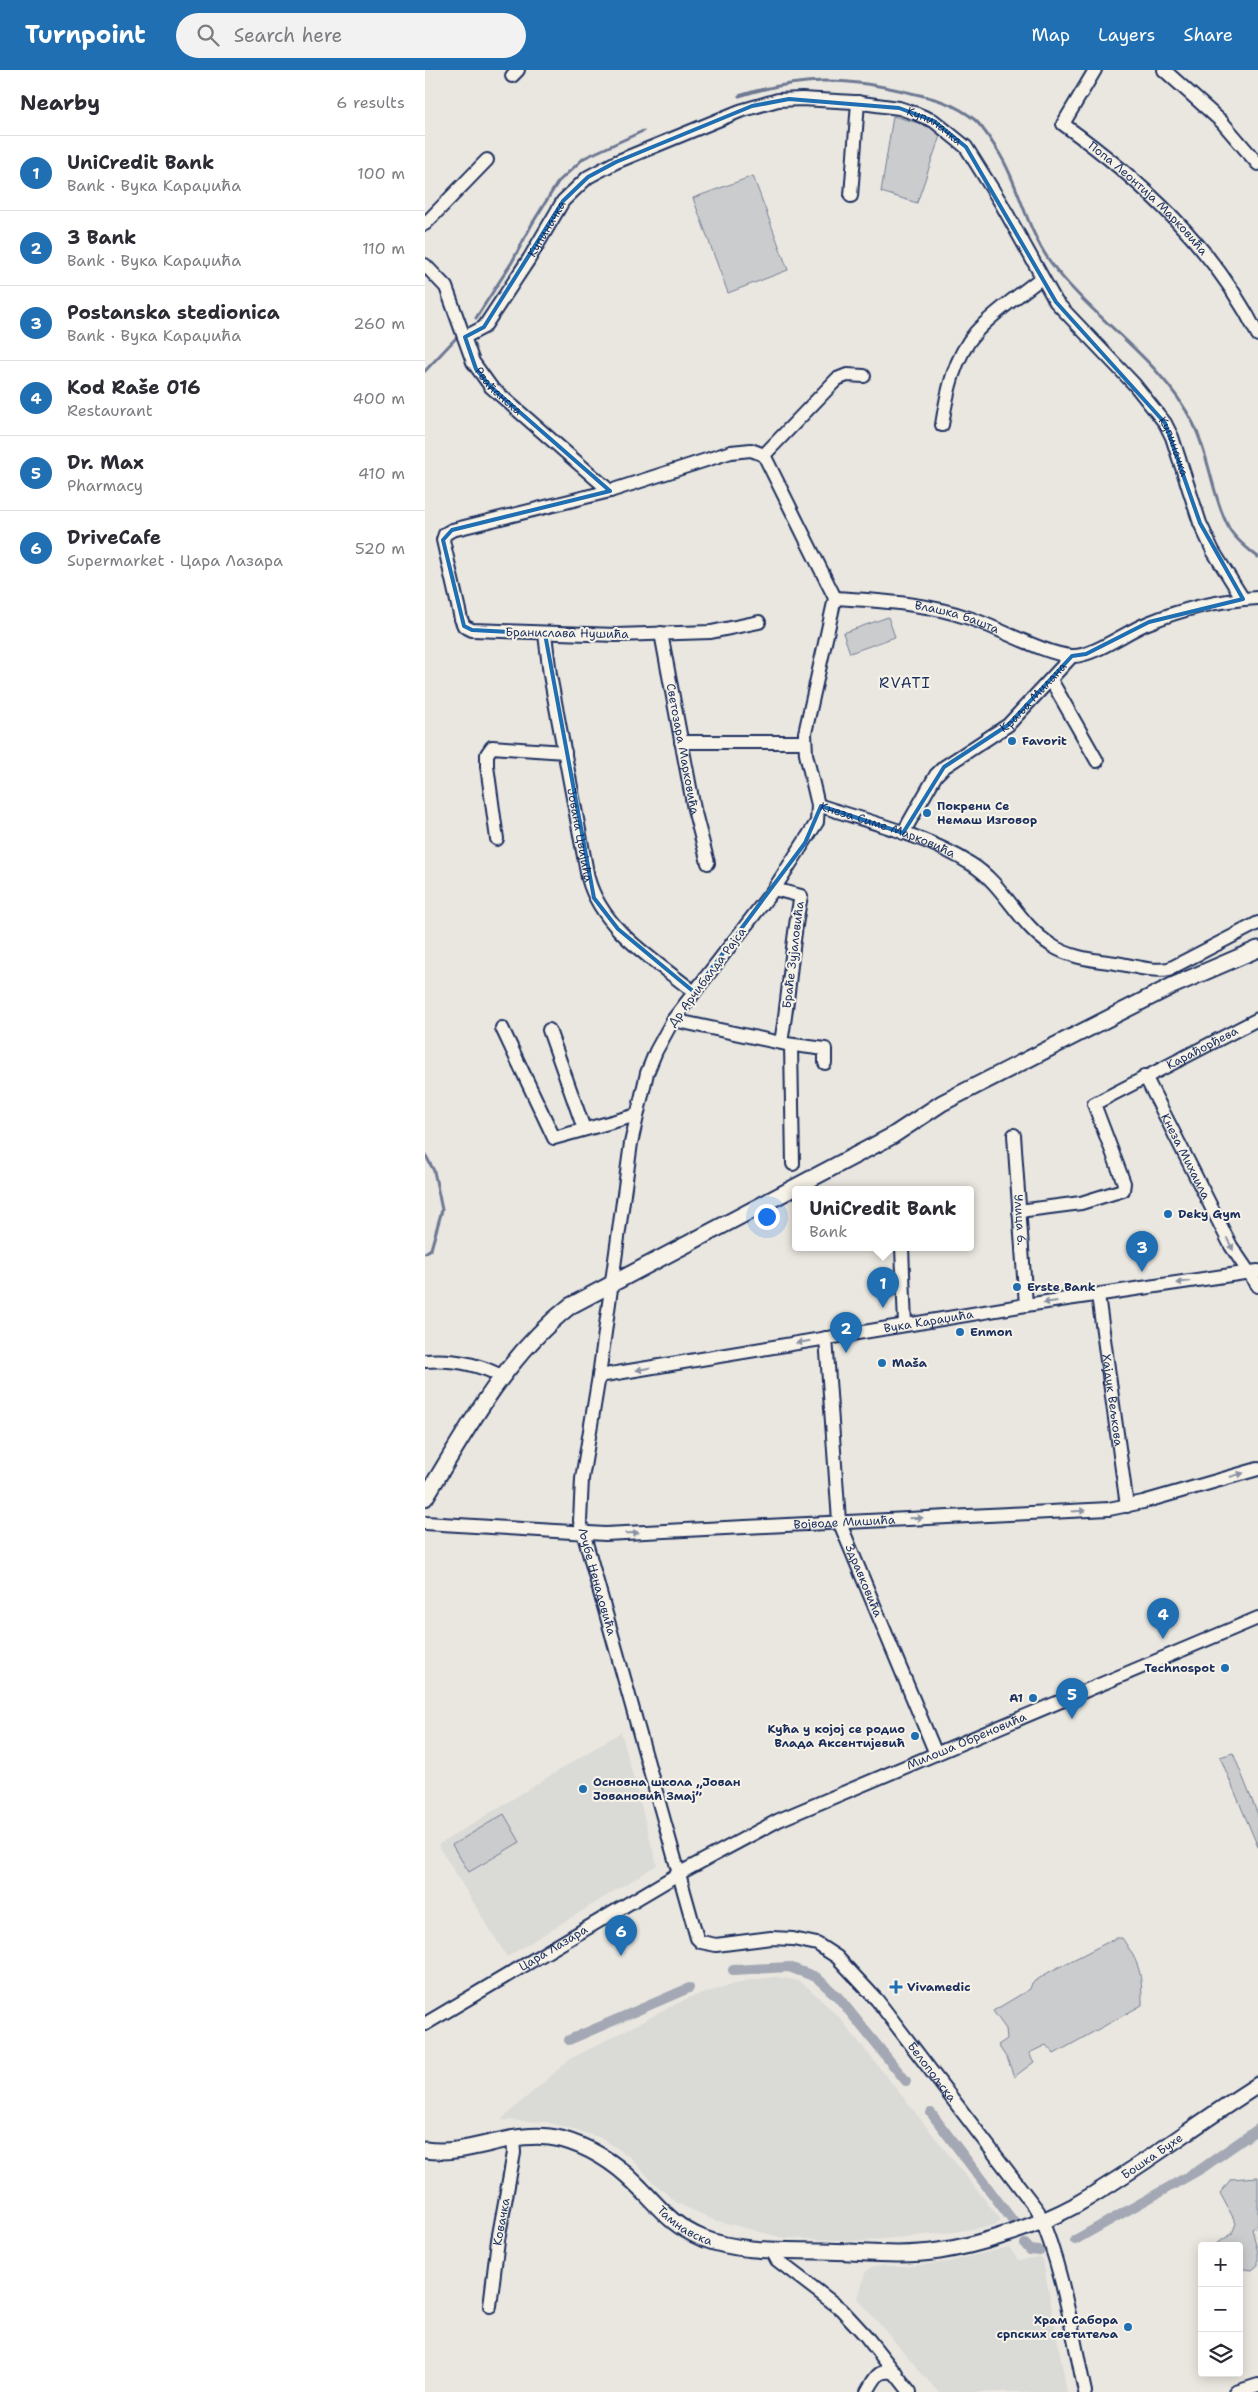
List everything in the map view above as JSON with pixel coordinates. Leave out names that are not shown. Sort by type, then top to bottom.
[{"type":"main road","points":[[796,1186],[892,1136],[957,1095],[1171,986],[1258,949]]},
{"type":"main road","points":[[425,1498],[501,1376],[519,1353],[553,1319],[587,1295],[792,1188]]},
{"type":"main road","name":"Бошка Бухе","points":[[771,2249],[910,2253],[937,2251],[986,2240],[1042,2220],[1075,2205],[1258,2085]]},
{"type":"main road","name":"Тамнавска","points":[[425,2150],[445,2151],[513,2137],[545,2137],[581,2146],[613,2163],[636,2184],[661,2213],[681,2227],[702,2238],[723,2244],[771,2249]]},
{"type":"street","name":"Попа Леонтија Марковића","points":[[1095,70],[1063,124],[1138,182],[1181,223],[1212,261],[1249,317],[1258,335]]},
{"type":"street","points":[[1163,70],[1211,111],[1258,164]]},
{"type":"street","name":"Купиначка","points":[[465,337],[484,327],[529,259],[563,201],[588,177],[603,168],[647,148],[763,103],[802,99],[858,102],[899,108],[917,114],[934,121],[960,141],[982,172],[1056,302],[1069,318],[1134,384],[1165,423],[1172,437],[1200,523],[1213,551],[1243,599]]},
{"type":"street","points":[[851,196],[858,102]]},
{"type":"street","points":[[425,224],[487,160]]},
{"type":"street","name":"Рваћанска","points":[[425,265],[446,286],[476,369],[491,387],[610,491]]},
{"type":"street","points":[[942,425],[948,387],[963,351],[977,331],[1041,278]]},
{"type":"street","points":[[764,455],[837,379],[847,375],[863,376]]},
{"type":"street","points":[[610,491],[731,452],[751,450],[764,455],[835,598]]},
{"type":"street","name":"Бранислава Нушића","points":[[610,491],[452,530],[445,534],[443,540],[464,626],[472,630],[545,634],[661,634],[711,632],[759,622]]},
{"type":"street","name":"Влашка башта","points":[[835,598],[907,603],[939,608],[994,626],[1058,654],[1072,656]]},
{"type":"street","name":"Кнеза Симе Марковића","points":[[835,598],[805,742],[808,766],[819,805],[903,833],[935,846],[977,868],[992,880],[1039,936],[1051,946],[1084,958],[1155,969],[1169,968],[1258,923]]},
{"type":"street","name":"Краља Милана","points":[[903,833],[936,775],[944,767],[1008,725],[1072,656],[1086,654],[1149,622],[1194,608],[1258,598]]},
{"type":"street","name":"Јована Цвијића","points":[[545,634],[589,878],[599,906],[618,929],[694,992]]},
{"type":"street","name":"Светозара Марковића","points":[[661,634],[681,742],[708,863]]},
{"type":"street","points":[[1051,680],[1097,761]]},
{"type":"street","points":[[681,742],[805,742]]},
{"type":"street","points":[[497,839],[487,766],[487,754],[491,748],[565,752]]},
{"type":"street","name":"Др Арчибалда Рајса","points":[[611,1282],[637,1115],[651,1063],[673,1020],[774,889],[813,831],[819,815],[819,805]]},
{"type":"street","name":"Браће Зујаловића","points":[[774,889],[801,896],[792,939],[786,1044],[793,1164]]},
{"type":"street","name":"Карађорђева","points":[[1019,1211],[1081,1203],[1123,1190],[1125,1183],[1094,1104],[1258,1019]]},
{"type":"street","points":[[673,1020],[786,1044],[825,1049],[825,1063]]},
{"type":"street","points":[[502,1028],[554,1138],[637,1115]]},
{"type":"street","points":[[549,1030],[584,1129]]},
{"type":"street","name":"Кнеза Михаила","points":[[1145,1076],[1231,1246],[1253,1272],[1258,1286]]},
{"type":"street","name":"Улица 6.","points":[[1014,1135],[1026,1305]]},
{"type":"street","points":[[902,1251],[905,1325]]},
{"type":"street","name":"Вука Караџића","points":[[599,1376],[1026,1305],[1253,1272]]},
{"type":"street","name":"Љубе Ненадовића","points":[[611,1282],[599,1376],[582,1478],[579,1514],[583,1534],[680,1873]]},
{"type":"street","name":"Хајдук Вељкова","points":[[1099,1295],[1127,1506]]},
{"type":"street","name":"Здравковића","points":[[826,1338],[839,1521],[936,1754]]},
{"type":"street","points":[[425,1361],[444,1361],[477,1366],[501,1376]]},
{"type":"street","name":"Војводе Мишића","points":[[425,1523],[583,1534],[1082,1510],[1127,1506],[1258,1468]]},
{"type":"street","name":"Милоша Обреновића","points":[[680,1873],[803,1809],[1258,1618]]},
{"type":"street","name":"Цара Лазара","points":[[425,2024],[680,1873]]},
{"type":"street","name":"Белопољска","points":[[680,1873],[697,1938],[701,1942],[716,1945],[771,1938],[793,1939],[817,1944],[837,1957],[877,2000],[1033,2204],[1042,2220],[1048,2234],[1070,2319],[1085,2392]]},
{"type":"street","name":"Ковачка","points":[[490,2306],[498,2240],[515,2153],[513,2137]]},
{"type":"street","points":[[771,2249],[777,2260],[841,2309],[910,2392]]},
{"type":"street","points":[[867,2392],[878,2374],[885,2371],[895,2373]]},
{"type":"street","points":[[1236,2392],[1258,2385]]},
{"type":"highlighted area","points":[[789,99],[899,108],[934,121],[966,147],[1056,302],[1165,423],[1200,523],[1243,599],[1149,622],[1086,654],[1072,656],[1008,725],[944,767],[903,833],[821,806],[805,843],[694,992],[618,929],[594,898],[545,634],[472,630],[464,626],[443,540],[452,530],[610,491],[491,387],[476,369],[465,337],[484,327],[563,201],[588,177],[616,162],[752,106]]},
{"type":"shaded area","points":[[893,116],[932,127],[940,136],[917,203],[881,192]]},
{"type":"shaded area","points":[[753,176],[788,270],[728,293],[693,198]]},
{"type":"shaded area","points":[[888,617],[895,637],[850,653],[843,633]]},
{"type":"shaded area","name":"Основна школа „Јован Јовановић Змај”","points":[[621,1732],[657,1865],[507,1957],[438,1845]]},
{"type":"shaded area","points":[[1233,1753],[1258,1815],[1258,1847],[1220,1757]]},
{"type":"shaded area","points":[[504,1814],[520,1842],[469,1872],[452,1845]]},
{"type":"shaded area","points":[[1116,1938],[1122,1938],[1139,1969],[1142,2005],[1054,2054],[1046,2045],[1029,2053],[1034,2062],[1014,2077],[1008,2060],[998,2045],[1007,2039],[1006,2029],[993,2011],[1030,1989],[1032,1983],[1049,1972]]},
{"type":"shaded area","points":[[775,1977],[796,1980],[805,1985],[839,2017],[1001,2220],[996,2225],[953,2232],[863,2241],[784,2238],[714,2220],[677,2203],[653,2182],[630,2157],[602,2138],[547,2122],[501,2120],[570,2059],[688,1998],[749,1980]]},
{"type":"shaded area","points":[[1258,2177],[1258,2225],[1252,2229],[1258,2253],[1258,2265],[1252,2270],[1243,2269],[1243,2242],[1219,2242],[1232,2234],[1236,2223],[1220,2193],[1231,2179]]},
{"type":"shaded area","points":[[1009,2247],[1018,2260],[1040,2257],[1043,2261],[1067,2392],[938,2392],[857,2298],[865,2273],[870,2268],[880,2265],[901,2267],[948,2262]]},
{"type":"waterway","points":[[739,96],[762,89],[804,82],[825,81],[866,84],[936,100],[968,114],[975,120],[1004,161],[1034,233],[1049,260],[1085,301],[1144,358],[1179,399],[1199,436],[1219,504],[1230,530],[1239,541],[1258,557]]},
{"type":"waterway","points":[[476,318],[512,262],[532,224],[558,182],[584,158],[643,131]]},
{"type":"waterway","points":[[425,371],[457,337]]},
{"type":"waterway","points":[[425,1154],[434,1171],[442,1210],[431,1249],[425,1253]]},
{"type":"waterway","points":[[733,1970],[789,1967],[816,1977],[838,1997],[906,2081]]},
{"type":"waterway","points":[[569,2040],[689,1988]]},
{"type":"waterway","points":[[931,2113],[1016,2225]]},
{"type":"waterway","points":[[1075,2240],[1201,2169],[1258,2129]]},
{"type":"waterway","points":[[1025,2244],[1030,2250],[1040,2251]]},
{"type":"place","name":"Favorit","points":[[1012,741]]},
{"type":"place","name":"Покрени Се Немаш Изговор","points":[[927,813]]},
{"type":"place","name":"Deky Gym","points":[[1168,1214]]},
{"type":"place","name":"Postanska stedionica","points":[[1142,1272]]},
{"type":"place","name":"Erste Bank","points":[[1017,1287]]},
{"type":"place","name":"UniCredit Bank","points":[[883,1308]]},
{"type":"place","name":"Enmon","points":[[960,1332]]},
{"type":"place","name":"3 Bank","points":[[846,1353]]},
{"type":"place","name":"Maša","points":[[882,1363]]},
{"type":"place","name":"Kod Raše 016","points":[[1163,1639]]},
{"type":"place","name":"Technospot","points":[[1225,1668]]},
{"type":"place","name":"A1","points":[[1033,1698]]},
{"type":"place","name":"Dr. Max","points":[[1072,1719]]},
{"type":"place","name":"Кућа у којој се родио Влада Аксентијевић","points":[[915,1736]]},
{"type":"place","name":"Основна школа „Јован Јовановић Змај”","points":[[583,1789]]},
{"type":"place","name":"DriveCafe","points":[[621,1956]]},
{"type":"place","name":"Vivamedic","points":[[896,1987]]},
{"type":"place","name":"Храм Сабора српских светитеља","points":[[1128,2327]]},
{"type":"district","name":"RVATI","points":[[905,683]]}]
